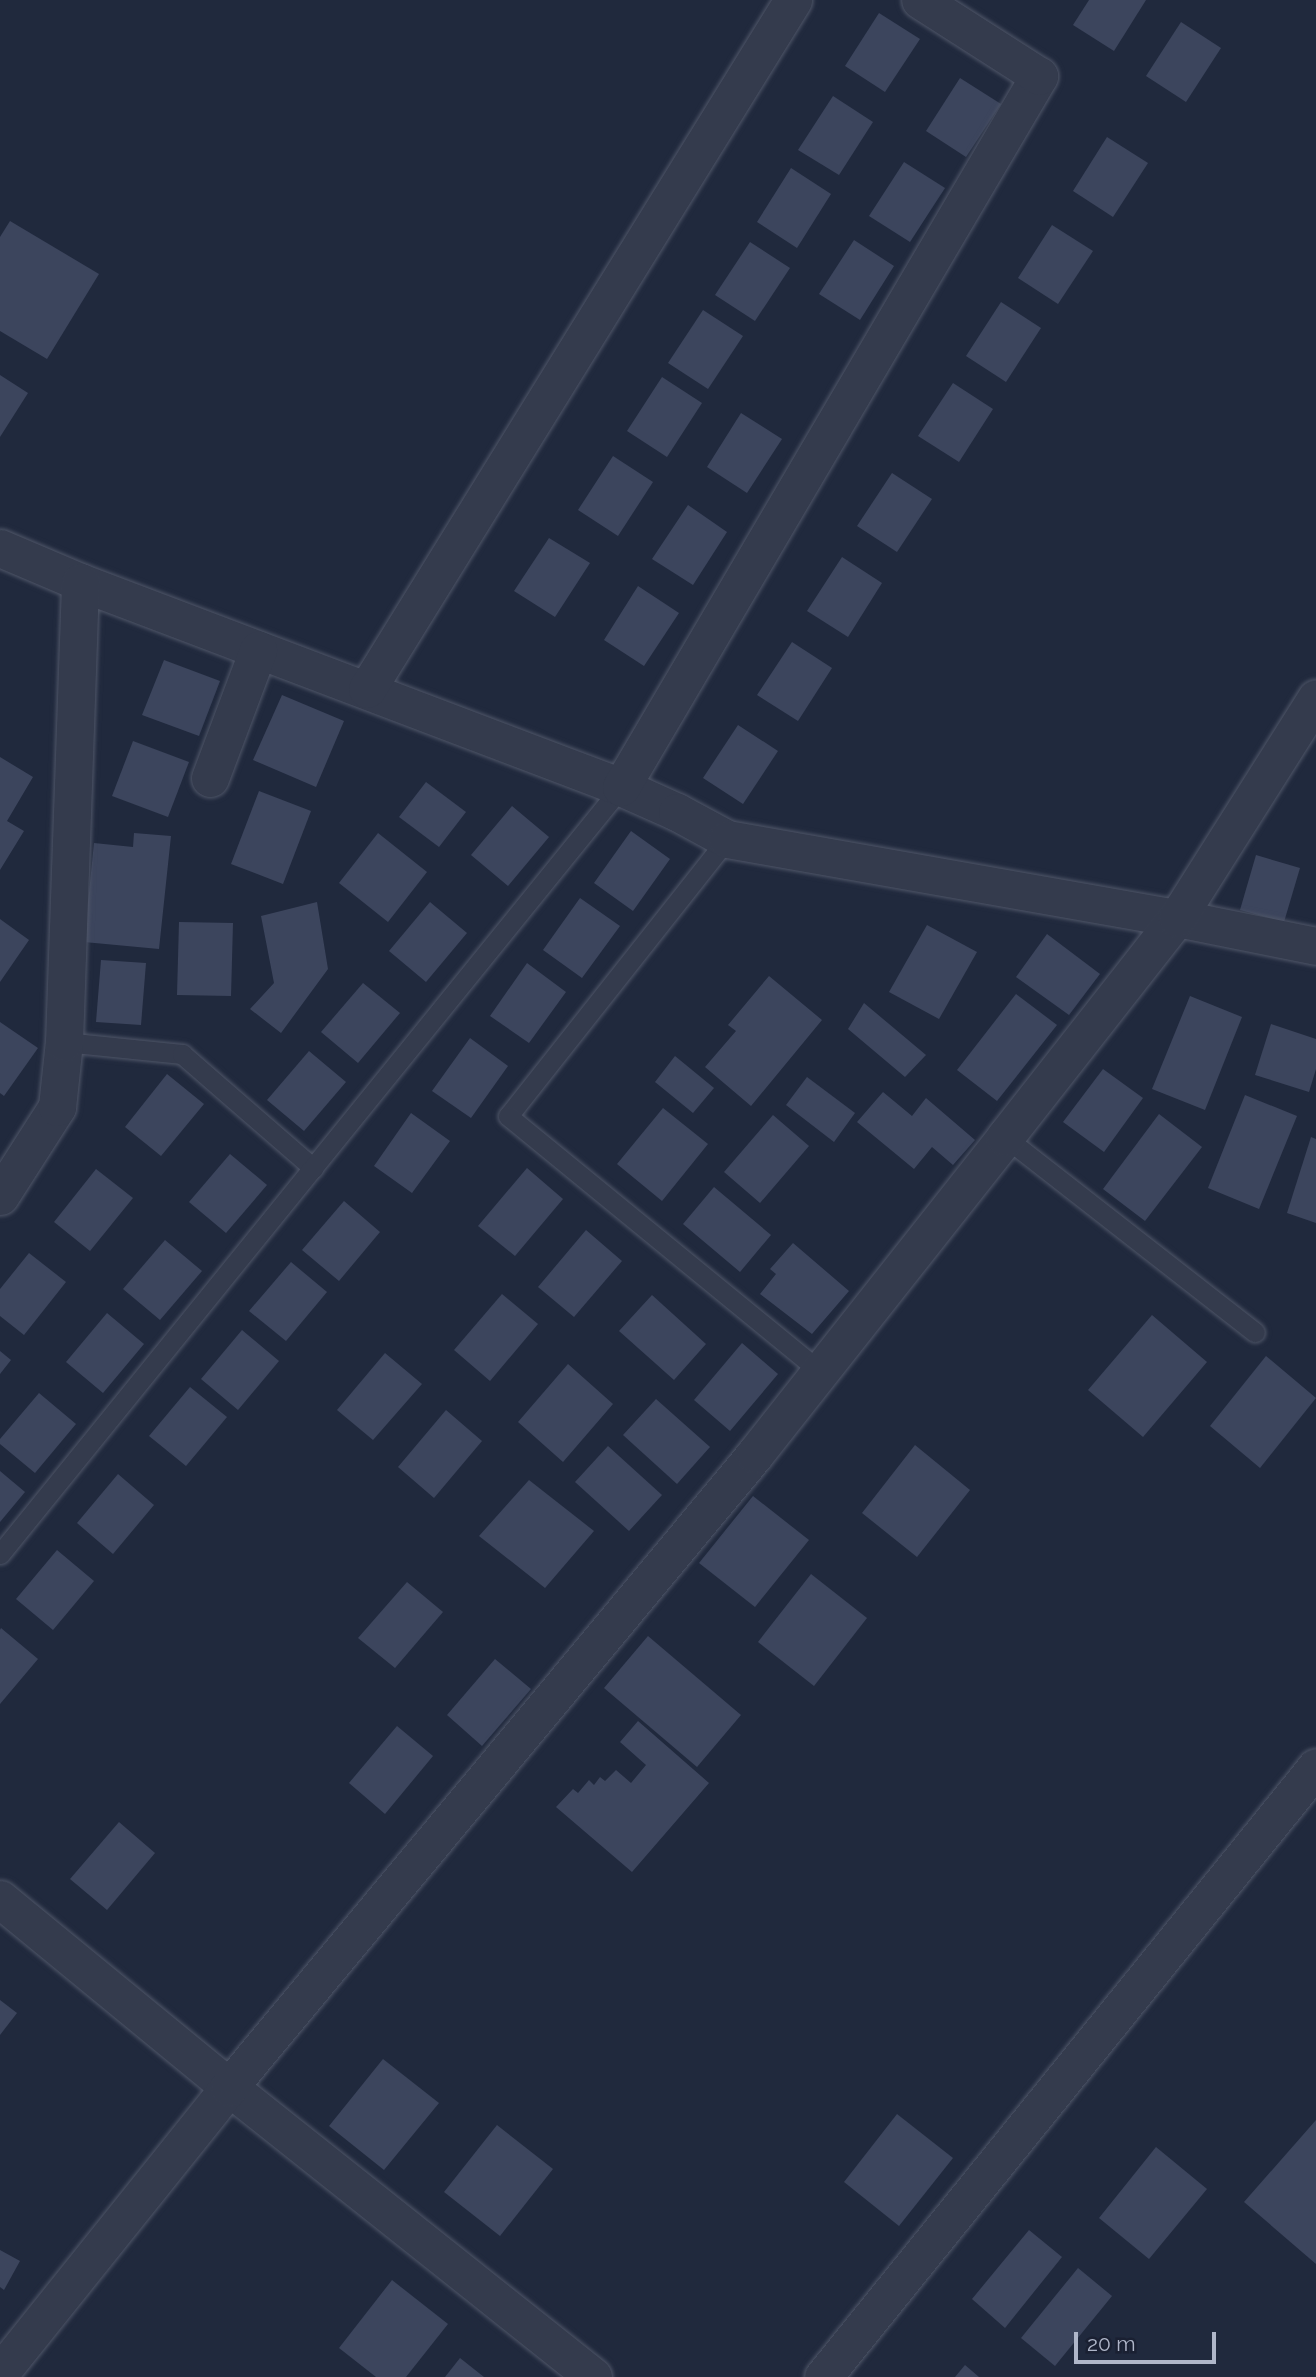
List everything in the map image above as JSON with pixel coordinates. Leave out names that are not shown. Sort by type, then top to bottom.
[{"type":"street","points":[[368,689],[793,0]]},
{"type":"street","points":[[621,787],[1039,76],[920,0]]},
{"type":"street","points":[[0,548],[80,582],[621,787],[677,812],[727,839],[1177,918],[1316,946]]},
{"type":"street","points":[[0,1196],[57,1107],[64,1042],[80,582]]},
{"type":"street","points":[[210,778],[258,650]]},
{"type":"street","points":[[0,2373],[229,2087],[593,1652],[821,1372],[1177,918],[1316,698]]},
{"type":"street","points":[[823,2377],[1316,1767]]},
{"type":"street","points":[[0,1899],[229,2087],[593,2377]]},
{"type":"lane","points":[[0,1554],[621,787]]},
{"type":"lane","points":[[727,839],[508,1116],[821,1372]]},
{"type":"lane","points":[[64,1042],[182,1054],[313,1168]]},
{"type":"lane","points":[[1005,1137],[1255,1332]]},
{"type":"building","points":[[1089,0],[1146,0],[1114,51],[1073,25]]},
{"type":"building","points":[[879,13],[920,39],[885,92],[845,66]]},
{"type":"building","points":[[1181,22],[1221,48],[1186,102],[1146,76]]},
{"type":"building","points":[[960,78],[1001,104],[966,157],[926,131]]},
{"type":"building","points":[[833,96],[873,122],[839,175],[798,150]]},
{"type":"building","points":[[1107,137],[1148,163],[1113,217],[1073,191]]},
{"type":"building","points":[[904,162],[945,188],[910,242],[869,216]]},
{"type":"building","points":[[791,168],[831,194],[797,248],[757,222]]},
{"type":"building","points":[[10,221],[99,274],[47,359],[0,331],[0,237]]},
{"type":"building","points":[[1052,225],[1093,251],[1058,304],[1018,278]]},
{"type":"building","points":[[854,240],[894,266],[860,320],[819,294]]},
{"type":"building","points":[[750,242],[790,268],[755,321],[715,295]]},
{"type":"building","points":[[1001,302],[1041,328],[1006,382],[966,356]]},
{"type":"building","points":[[703,310],[743,336],[708,389],[668,363]]},
{"type":"building","points":[[0,375],[28,393],[0,437]]},
{"type":"building","points":[[662,377],[702,403],[667,457],[627,431]]},
{"type":"building","points":[[953,383],[993,409],[959,462],[918,436]]},
{"type":"building","points":[[741,413],[782,439],[747,493],[707,467]]},
{"type":"building","points":[[613,456],[653,482],[618,536],[578,510]]},
{"type":"building","points":[[892,473],[932,499],[897,552],[857,526]]},
{"type":"building","points":[[688,505],[727,532],[693,585],[652,559]]},
{"type":"building","points":[[549,538],[590,563],[555,617],[514,591]]},
{"type":"building","points":[[842,557],[882,583],[848,637],[807,611]]},
{"type":"building","points":[[638,586],[679,613],[644,666],[604,640]]},
{"type":"building","points":[[792,642],[832,668],[798,721],[757,695]]},
{"type":"building","points":[[164,660],[220,681],[199,736],[142,715]]},
{"type":"building","points":[[282,695],[344,721],[316,787],[253,760]]},
{"type":"building","points":[[738,725],[778,751],[743,804],[703,778]]},
{"type":"building","points":[[133,741],[189,762],[168,817],[112,796]]},
{"type":"building","points":[[0,757],[33,777],[7,821],[24,831],[0,870]]},
{"type":"building","points":[[426,782],[466,812],[439,847],[399,817]]},
{"type":"building","points":[[259,791],[311,811],[283,884],[231,864]]},
{"type":"building","points":[[512,806],[549,837],[508,886],[471,855]]},
{"type":"building","points":[[631,831],[670,859],[633,911],[594,883]]},
{"type":"building","points":[[134,833],[171,836],[159,949],[84,942],[94,843],[133,847]]},
{"type":"building","points":[[378,833],[427,872],[388,922],[339,883]]},
{"type":"building","points":[[1256,855],[1300,868],[1284,922],[1240,910]]},
{"type":"building","points":[[580,898],[620,926],[582,978],[543,950]]},
{"type":"building","points":[[317,902],[328,969],[281,1033],[250,1009],[274,983],[261,916]]},
{"type":"building","points":[[430,902],[467,933],[426,982],[389,951]]},
{"type":"building","points":[[0,919],[29,940],[0,982]]},
{"type":"building","points":[[179,922],[233,923],[231,996],[177,995]]},
{"type":"building","points":[[927,925],[977,952],[939,1019],[889,992]]},
{"type":"building","points":[[1047,934],[1100,974],[1069,1015],[1016,977]]},
{"type":"building","points":[[101,960],[146,963],[141,1025],[96,1022]]},
{"type":"building","points":[[527,963],[566,992],[529,1043],[490,1016]]},
{"type":"building","points":[[769,976],[822,1020],[751,1106],[705,1067],[736,1031],[728,1025]]},
{"type":"building","points":[[363,983],[400,1013],[358,1063],[321,1032]]},
{"type":"building","points":[[1016,994],[1057,1025],[997,1101],[957,1070]]},
{"type":"building","points":[[1190,996],[1242,1017],[1205,1110],[1152,1089]]},
{"type":"building","points":[[864,1003],[926,1055],[905,1077],[848,1029]]},
{"type":"building","points":[[0,1022],[38,1048],[4,1096],[0,1093]]},
{"type":"building","points":[[1271,1024],[1316,1039],[1316,1069],[1309,1092],[1255,1075]]},
{"type":"building","points":[[470,1038],[508,1066],[471,1118],[432,1091]]},
{"type":"building","points":[[309,1051],[346,1082],[304,1131],[267,1100]]},
{"type":"building","points":[[675,1056],[714,1088],[693,1113],[655,1082]]},
{"type":"building","points":[[1103,1069],[1143,1098],[1104,1152],[1063,1122]]},
{"type":"building","points":[[167,1074],[204,1104],[161,1156],[125,1127]]},
{"type":"building","points":[[807,1077],[855,1113],[834,1142],[786,1105]]},
{"type":"building","points":[[883,1092],[912,1116],[926,1098],[975,1140],[953,1165],[932,1147],[914,1169],[857,1122]]},
{"type":"building","points":[[1245,1095],[1297,1116],[1259,1209],[1208,1188]]},
{"type":"building","points":[[663,1108],[708,1144],[662,1201],[617,1164]]},
{"type":"building","points":[[411,1113],[450,1141],[412,1193],[374,1166]]},
{"type":"building","points":[[1159,1114],[1202,1147],[1145,1221],[1103,1189]]},
{"type":"building","points":[[773,1115],[809,1146],[760,1203],[724,1172]]},
{"type":"building","points":[[1311,1137],[1316,1139],[1316,1223],[1287,1213]]},
{"type":"building","points":[[230,1154],[267,1185],[226,1233],[189,1202]]},
{"type":"building","points":[[527,1168],[563,1199],[515,1256],[478,1226]]},
{"type":"building","points":[[96,1169],[133,1198],[90,1251],[54,1222]]},
{"type":"building","points":[[714,1187],[771,1235],[740,1272],[683,1224]]},
{"type":"building","points":[[344,1201],[380,1232],[339,1281],[302,1250]]},
{"type":"building","points":[[586,1230],[622,1261],[574,1317],[538,1287]]},
{"type":"building","points":[[165,1240],[202,1271],[160,1320],[123,1289]]},
{"type":"building","points":[[793,1243],[849,1291],[812,1334],[760,1294],[776,1274],[770,1269]]},
{"type":"building","points":[[29,1253],[66,1282],[24,1335],[0,1316],[0,1289]]},
{"type":"building","points":[[291,1262],[327,1292],[286,1341],[249,1311]]},
{"type":"building","points":[[502,1294],[538,1324],[490,1381],[454,1350]]},
{"type":"building","points":[[652,1295],[706,1344],[674,1380],[619,1331]]},
{"type":"building","points":[[107,1313],[144,1344],[103,1393],[66,1362]]},
{"type":"building","points":[[1152,1315],[1207,1362],[1143,1437],[1088,1390]]},
{"type":"building","points":[[242,1330],[279,1361],[238,1410],[201,1379]]},
{"type":"building","points":[[742,1343],[778,1374],[730,1431],[694,1400]]},
{"type":"building","points":[[0,1351],[11,1360],[0,1374]]},
{"type":"building","points":[[385,1353],[422,1384],[373,1440],[337,1410]]},
{"type":"building","points":[[1266,1356],[1316,1398],[1260,1468],[1210,1426]]},
{"type":"building","points":[[568,1364],[613,1404],[563,1462],[518,1422]]},
{"type":"building","points":[[190,1387],[227,1417],[186,1466],[149,1436]]},
{"type":"building","points":[[39,1393],[76,1424],[35,1473],[0,1444],[0,1439]]},
{"type":"building","points":[[656,1399],[710,1447],[677,1484],[623,1435]]},
{"type":"building","points":[[446,1410],[482,1441],[434,1498],[398,1467]]},
{"type":"building","points":[[915,1445],[970,1490],[917,1557],[862,1513]]},
{"type":"building","points":[[608,1446],[662,1495],[629,1531],[575,1482]]},
{"type":"building","points":[[0,1471],[25,1492],[0,1522]]},
{"type":"building","points":[[118,1474],[154,1505],[113,1554],[77,1523]]},
{"type":"building","points":[[529,1480],[594,1531],[545,1588],[479,1536]]},
{"type":"building","points":[[753,1496],[809,1540],[755,1607],[699,1563]]},
{"type":"building","points":[[57,1550],[94,1581],[53,1630],[16,1599]]},
{"type":"building","points":[[811,1574],[867,1618],[814,1686],[758,1642]]},
{"type":"building","points":[[407,1582],[443,1612],[395,1668],[358,1638]]},
{"type":"building","points":[[1,1628],[38,1659],[0,1704],[0,1630]]},
{"type":"building","points":[[648,1636],[741,1715],[697,1767],[604,1688]]},
{"type":"building","points":[[495,1659],[531,1689],[482,1746],[447,1715]]},
{"type":"building","points":[[638,1721],[709,1783],[632,1872],[556,1807],[573,1789],[578,1793],[589,1780],[594,1785],[600,1777],[605,1781],[616,1770],[631,1783],[646,1765],[620,1742]]},
{"type":"building","points":[[397,1726],[433,1756],[385,1814],[349,1783]]},
{"type":"building","points":[[119,1822],[155,1853],[107,1910],[70,1879]]},
{"type":"building","points":[[0,2000],[17,2013],[0,2035]]},
{"type":"building","points":[[383,2059],[439,2103],[384,2170],[329,2126]]},
{"type":"building","points":[[897,2114],[953,2158],[899,2226],[844,2182]]},
{"type":"building","points":[[1316,2120],[1316,2264],[1244,2202]]},
{"type":"building","points":[[497,2125],[553,2169],[500,2236],[444,2192]]},
{"type":"building","points":[[1156,2147],[1207,2189],[1149,2259],[1099,2218]]},
{"type":"building","points":[[1029,2230],[1062,2257],[1005,2328],[972,2299]]},
{"type":"building","points":[[0,2250],[20,2261],[4,2290],[0,2287]]},
{"type":"building","points":[[1078,2268],[1112,2296],[1055,2366],[1021,2338]]},
{"type":"building","points":[[392,2280],[448,2324],[406,2377],[376,2377],[339,2348]]},
{"type":"building","points":[[460,2358],[484,2377],[445,2377]]},
{"type":"building","points":[[965,2365],[979,2377],[955,2377]]}]
